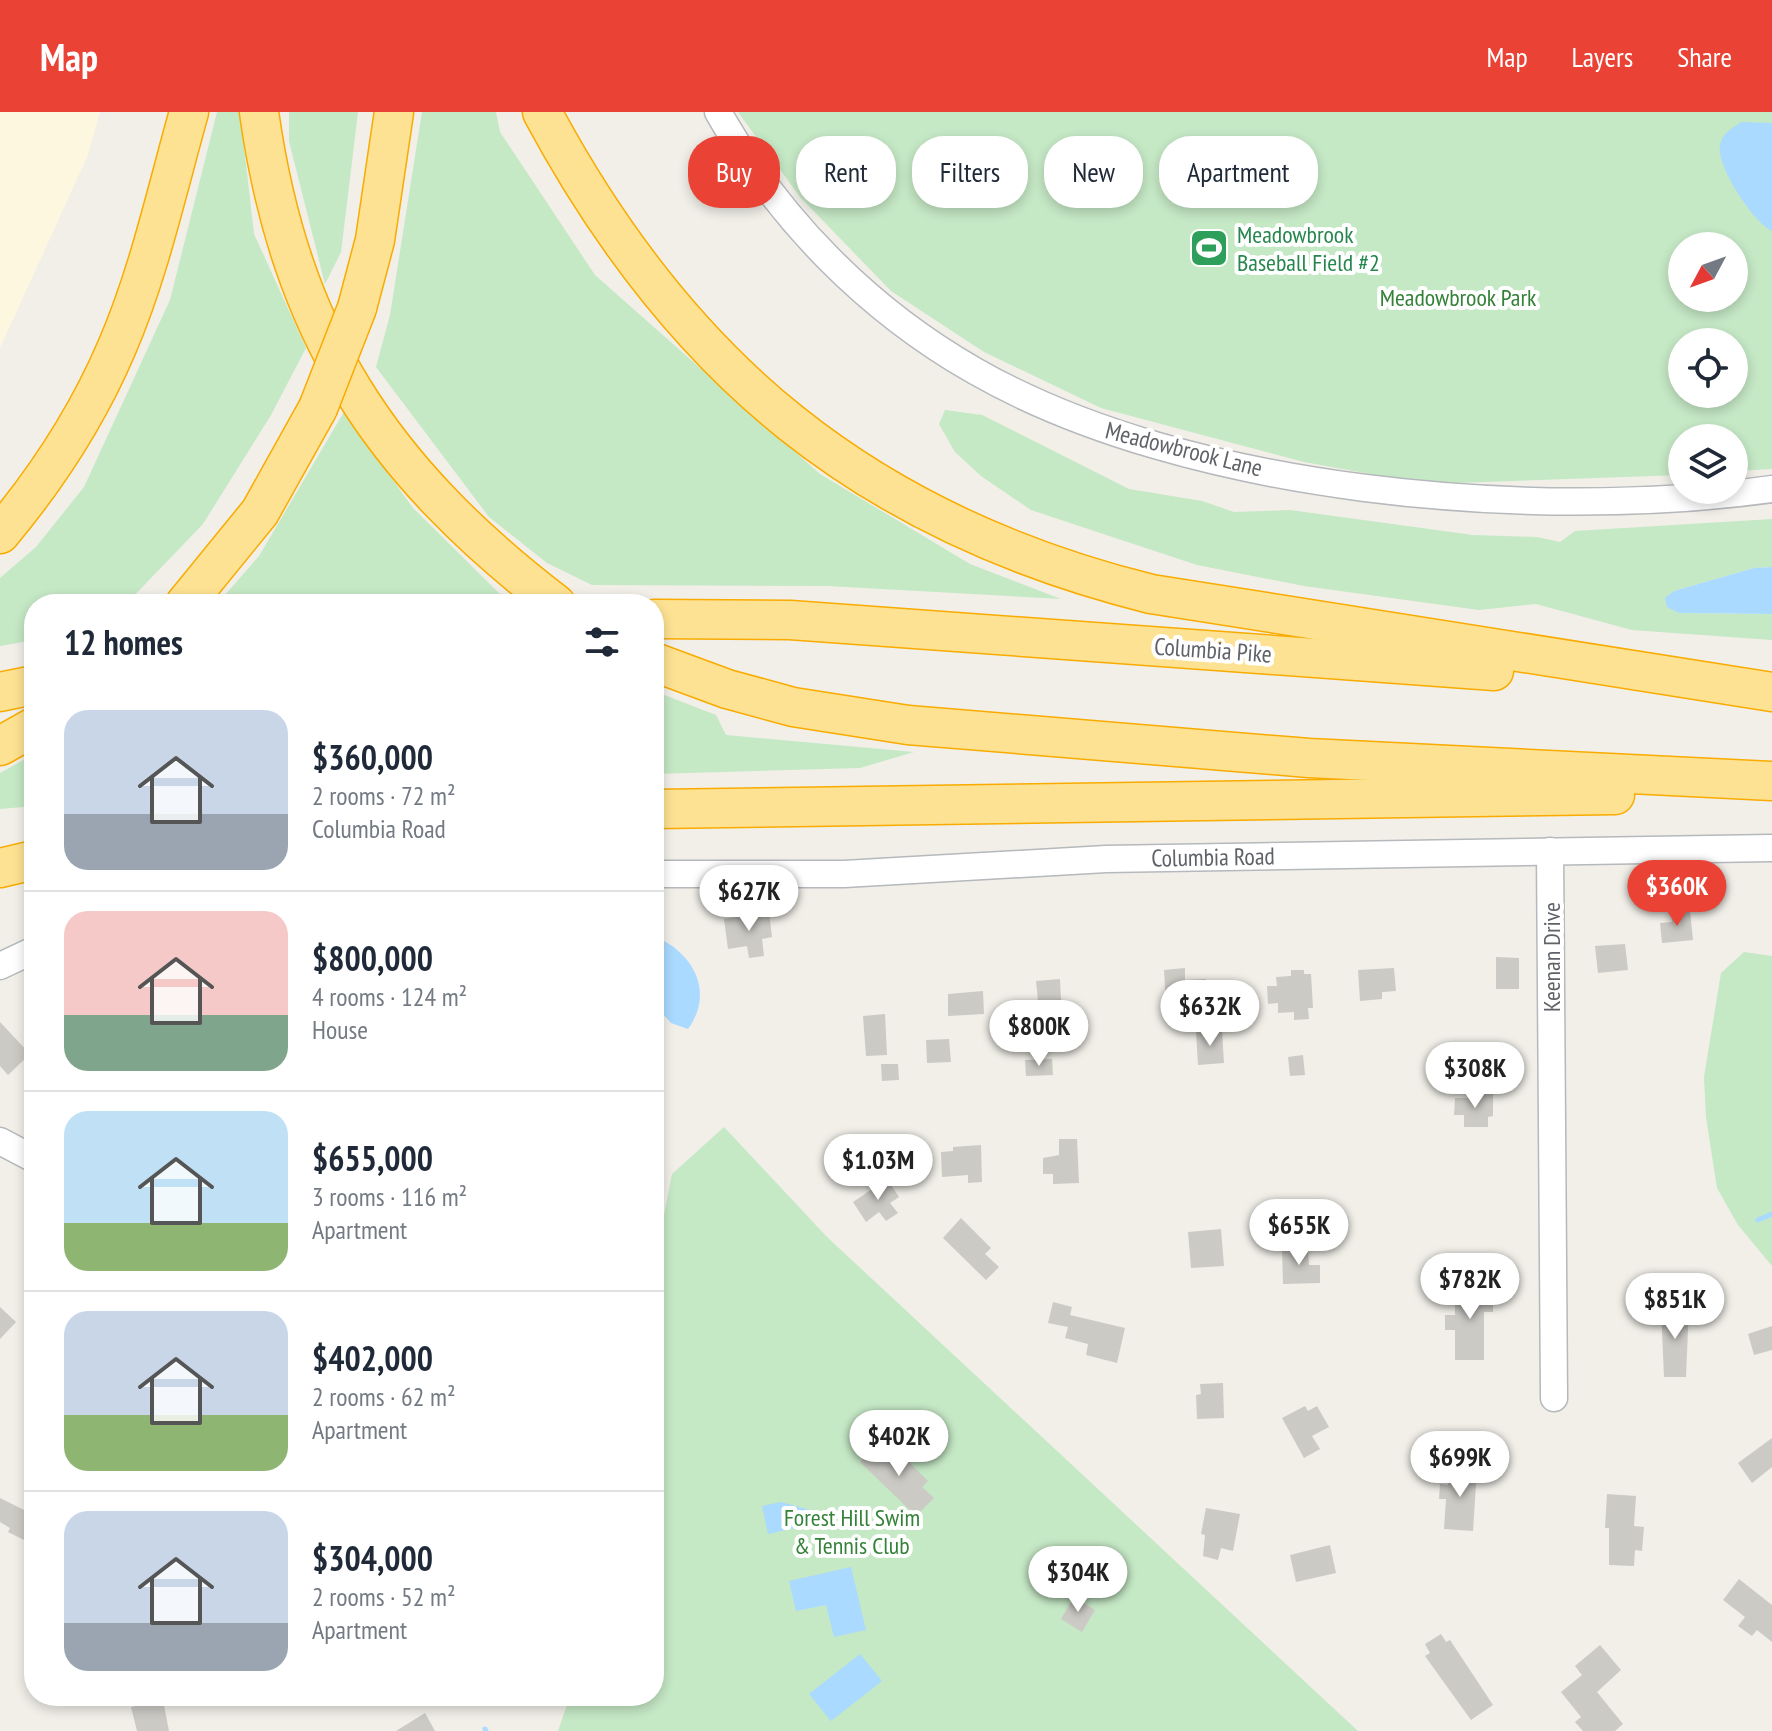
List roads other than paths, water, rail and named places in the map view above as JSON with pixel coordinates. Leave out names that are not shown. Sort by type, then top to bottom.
[{"type":"highway","points":[[0,534],[58,459],[117,347],[142,278],[189,112]]},
{"type":"highway","points":[[259,112],[279,224],[310,307],[347,383],[383,437],[424,487],[478,541],[544,594]]},
{"type":"highway","points":[[194,594],[260,512],[318,408],[357,308],[375,240],[394,112]]},
{"type":"highway","points":[[542,112],[610,228],[654,288],[694,335],[789,422],[846,464],[956,527],[1075,575],[1151,594],[1772,692]]},
{"type":"highway","name":"Columbia Pike","points":[[664,619],[790,620],[898,627],[1772,692]]},
{"type":"highway","points":[[664,666],[727,689],[793,707],[908,725],[1309,758],[1772,781]]},
{"type":"highway","points":[[0,692],[24,687]]},
{"type":"highway","points":[[0,746],[24,733]]},
{"type":"highway","points":[[664,809],[1772,793]]},
{"type":"highway","points":[[0,854],[24,850]]},
{"type":"highway","points":[[0,868],[24,862]]},
{"type":"street","name":"Meadowbrook Lane","points":[[718,112],[789,216],[885,309],[974,371],[1080,421],[1228,463],[1418,494],[1586,501],[1668,499],[1772,489]]},
{"type":"street","name":"Columbia Road","points":[[664,874],[844,874],[1106,859],[1772,848]]},
{"type":"street","name":"Keenan Drive","points":[[1550,851],[1554,1398]]},
{"type":"street","points":[[0,966],[24,955]]},
{"type":"street","points":[[0,1141],[24,1154]]},
{"type":"water","points":[[1741,122],[1772,123],[1772,231],[1755,217],[1737,192],[1720,154],[1723,137]]},
{"type":"water","points":[[1772,567],[1772,614],[1679,613],[1667,607],[1665,598],[1674,591],[1754,568]]},
{"type":"water","points":[[664,941],[689,963],[699,988],[700,1001],[688,1029],[671,1023],[664,1015]]},
{"type":"water","points":[[781,1502],[810,1510],[813,1524],[768,1534],[762,1506]]},
{"type":"water","points":[[851,1567],[866,1630],[834,1637],[826,1605],[796,1611],[789,1581]]},
{"type":"water","points":[[860,1654],[882,1681],[831,1721],[809,1694]]},
{"type":"waterway","points":[[1758,1220],[1772,1214]]},
{"type":"place","name":"Meadowbrook Baseball Field #2","points":[[1209,248]]},
{"type":"park label","name":"Meadowbrook Park","points":[[1458,297]]},
{"type":"park label","name":"Forest Hill Swim & Tennis Club","points":[[852,1531]]}]
